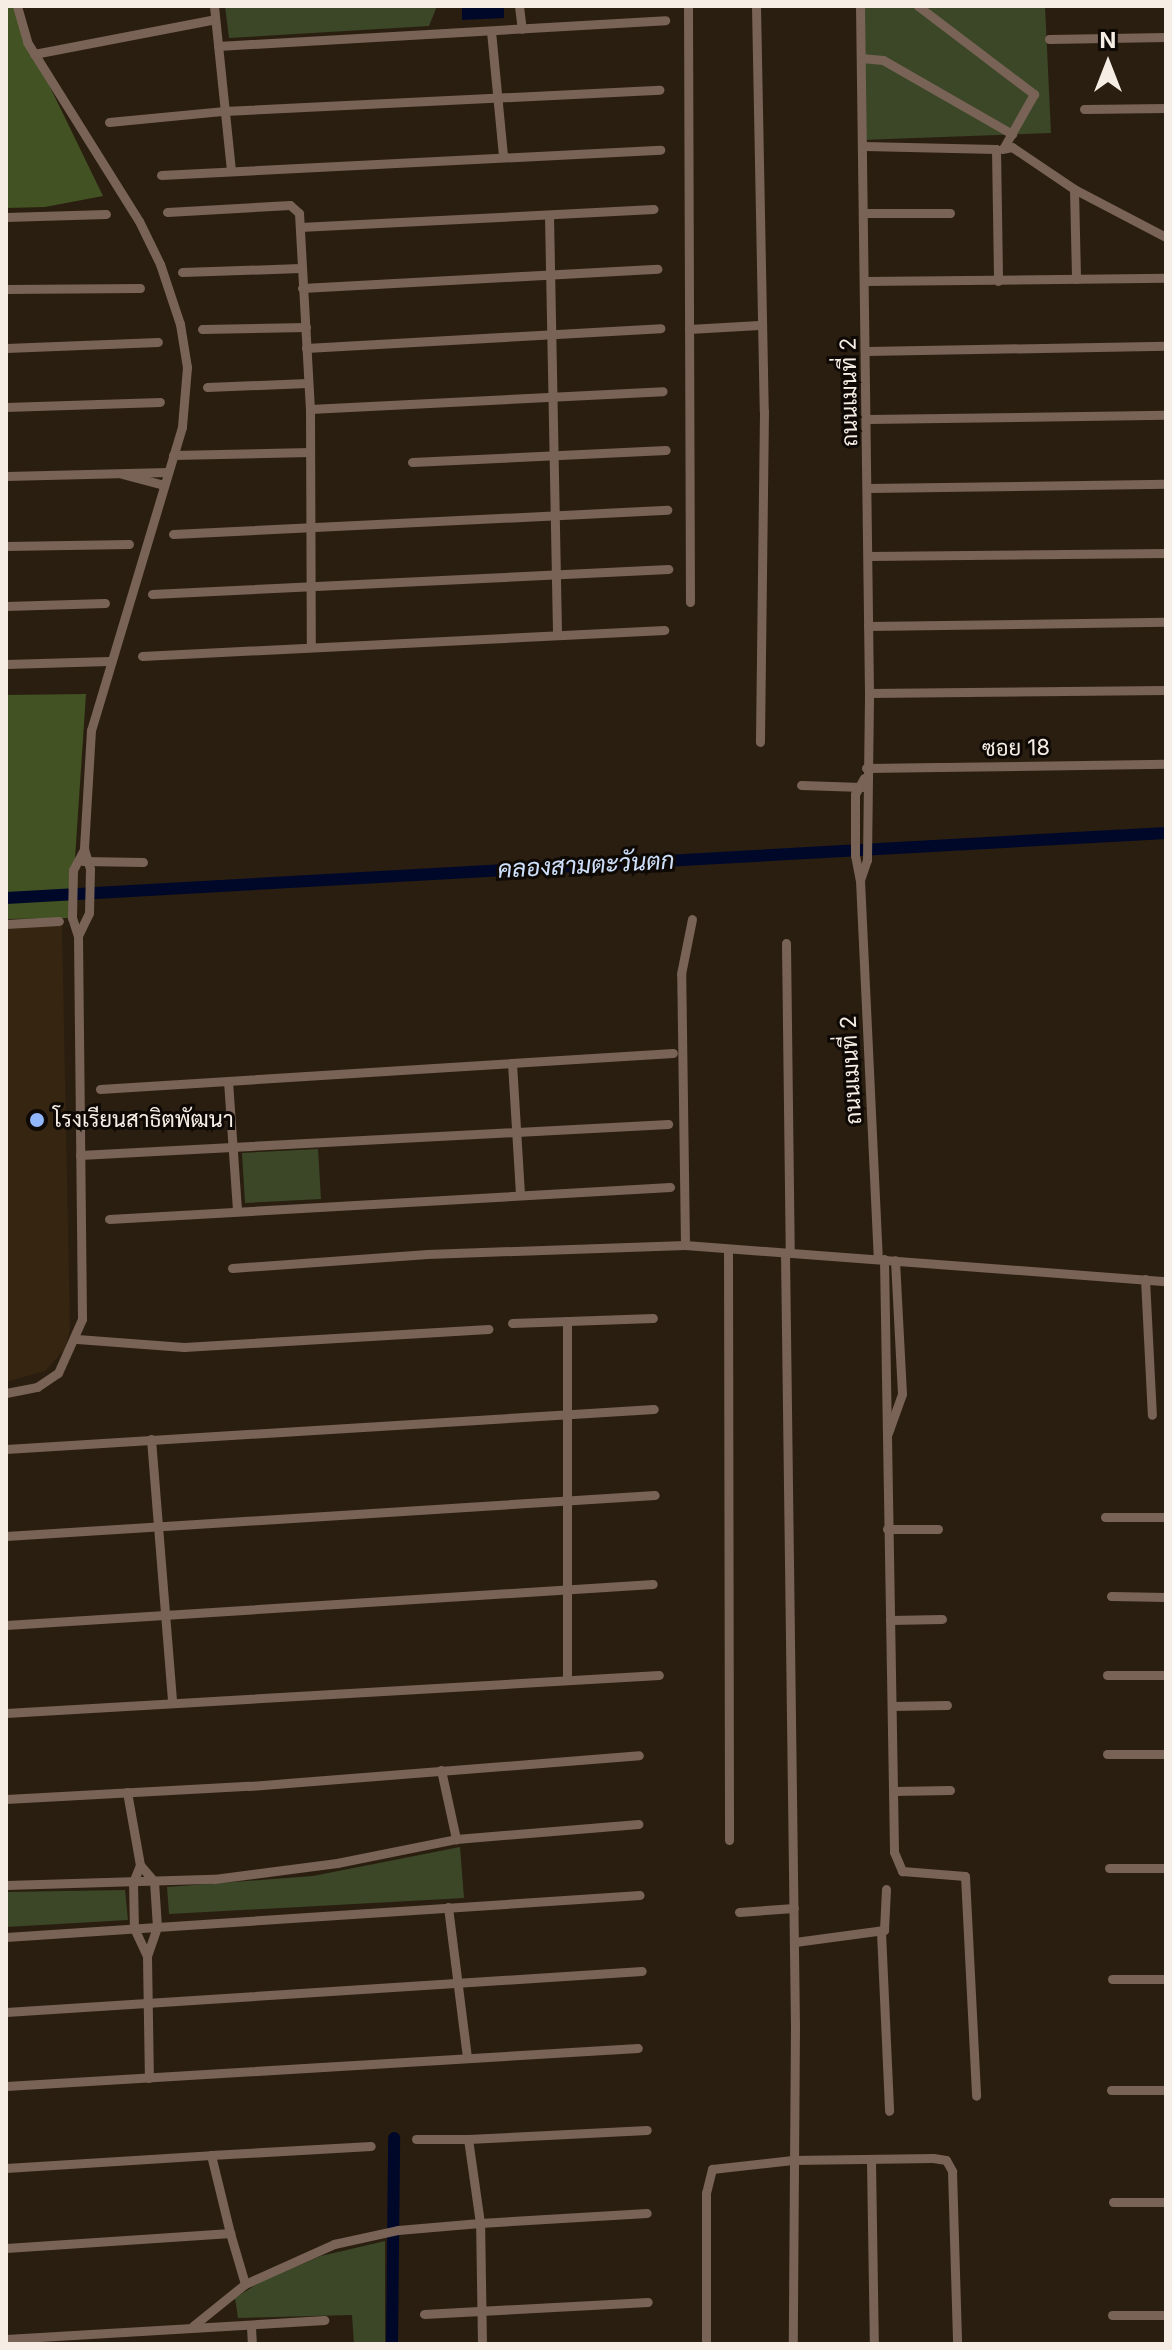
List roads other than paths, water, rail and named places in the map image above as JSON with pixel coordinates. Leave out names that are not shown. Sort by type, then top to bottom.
[{"type":"street","points":[[17,6],[34,54],[139,221],[171,289],[187,367],[182,427],[109,661],[85,770],[84,849],[90,865],[89,913],[78,936]]},
{"type":"street","points":[[214,6],[231,171]]},
{"type":"street","points":[[519,6],[522,29]]},
{"type":"street","points":[[688,6],[690,602]]},
{"type":"street","points":[[756,6],[759,325],[764,411],[760,742]]},
{"type":"street","name":"ถนนเมนที่ 2","points":[[860,6],[868,419],[869,693],[864,780],[867,855],[860,880]]},
{"type":"street","points":[[918,6],[1034,94],[1001,150],[998,281]]},
{"type":"street","points":[[34,54],[215,19]]},
{"type":"street","points":[[218,46],[665,20]]},
{"type":"street","points":[[491,31],[503,156]]},
{"type":"street","points":[[1049,39],[1166,37]]},
{"type":"street","points":[[861,58],[883,60],[1012,134]]},
{"type":"street","points":[[109,122],[224,111],[659,90]]},
{"type":"street","points":[[1084,109],[1166,108]]},
{"type":"street","points":[[864,146],[991,146],[1166,237]]},
{"type":"street","points":[[161,175],[660,150]]},
{"type":"street","points":[[1074,189],[1076,279]]},
{"type":"street","points":[[167,212],[290,205],[299,213],[310,409],[306,528],[311,647]]},
{"type":"street","points":[[300,227],[654,209]]},
{"type":"street","points":[[865,213],[950,213]]},
{"type":"street","points":[[6,217],[106,214]]},
{"type":"street","points":[[549,215],[555,395],[552,517],[557,635]]},
{"type":"street","points":[[182,272],[300,268]]},
{"type":"street","points":[[302,288],[657,269]]},
{"type":"street","points":[[864,281],[1166,278]]},
{"type":"street","points":[[6,289],[140,288]]},
{"type":"street","points":[[689,329],[759,325]]},
{"type":"street","points":[[202,329],[306,327]]},
{"type":"street","points":[[306,348],[660,328]]},
{"type":"street","points":[[6,348],[158,342]]},
{"type":"street","points":[[867,351],[1166,346]]},
{"type":"street","points":[[207,387],[307,383]]},
{"type":"street","points":[[310,409],[663,391]]},
{"type":"street","points":[[6,407],[160,402]]},
{"type":"street","points":[[868,419],[1166,415]]},
{"type":"street","points":[[412,462],[666,450]]},
{"type":"street","points":[[173,455],[310,452]]},
{"type":"street","points":[[6,476],[168,472]]},
{"type":"street","points":[[119,473],[164,485]]},
{"type":"street","points":[[868,488],[1166,484]]},
{"type":"street","points":[[173,534],[667,510]]},
{"type":"street","points":[[6,546],[129,544]]},
{"type":"street","points":[[868,556],[1166,553]]},
{"type":"street","points":[[152,594],[668,569]]},
{"type":"street","points":[[6,606],[105,603]]},
{"type":"street","points":[[868,626],[1166,622]]},
{"type":"street","points":[[142,656],[664,630]]},
{"type":"street","points":[[6,664],[109,661]]},
{"type":"street","points":[[869,693],[1166,690]]},
{"type":"street","name":"ซอย 18","points":[[801,785],[1166,764]]},
{"type":"street","name":"ถนนเมนที่ 2","points":[[864,780],[855,830],[855,855],[860,880],[881,1259],[894,1852],[902,1871],[958,1872],[967,1883],[976,2096]]},
{"type":"street","points":[[6,1393],[37,1387],[58,1373],[77,1339],[82,1319],[78,936],[72,918],[74,866],[84,849]]},
{"type":"street","points":[[74,866],[143,862]]},
{"type":"street","points":[[685,1245],[681,974],[692,919]]},
{"type":"street","points":[[6,924],[59,921]]},
{"type":"street","points":[[786,943],[795,1942],[793,2344]]},
{"type":"street","points":[[100,1089],[673,1053]]},
{"type":"street","points":[[512,1063],[520,1195]]},
{"type":"street","points":[[228,1081],[237,1211]]},
{"type":"street","points":[[80,1155],[668,1124]]},
{"type":"street","points":[[109,1219],[670,1187]]},
{"type":"street","points":[[232,1268],[427,1254],[685,1245],[728,1251],[881,1259],[1166,1281]]},
{"type":"street","points":[[728,1251],[729,1840]]},
{"type":"street","points":[[886,1436],[902,1394],[895,1260]]},
{"type":"street","points":[[1145,1279],[1152,1415]]},
{"type":"street","points":[[512,1323],[653,1318]]},
{"type":"street","points":[[567,1321],[567,1680]]},
{"type":"street","points":[[77,1339],[184,1347],[488,1329]]},
{"type":"street","points":[[6,1449],[654,1409]]},
{"type":"street","points":[[151,1439],[159,1525],[161,1616],[172,1700]]},
{"type":"street","points":[[6,1536],[655,1495]]},
{"type":"street","points":[[1105,1517],[1166,1517]]},
{"type":"street","points":[[887,1529],[938,1529]]},
{"type":"street","points":[[6,1625],[653,1584]]},
{"type":"street","points":[[1111,1596],[1166,1597]]},
{"type":"street","points":[[890,1620],[942,1619]]},
{"type":"street","points":[[6,1713],[172,1700],[659,1675]]},
{"type":"street","points":[[1107,1675],[1166,1675]]},
{"type":"street","points":[[892,1706],[947,1705]]},
{"type":"street","points":[[1107,1754],[1166,1754]]},
{"type":"street","points":[[6,1799],[639,1755]]},
{"type":"street","points":[[441,1770],[456,1839]]},
{"type":"street","points":[[894,1791],[950,1790]]},
{"type":"street","points":[[127,1792],[140,1865],[154,1881],[157,1927],[147,1956],[149,2078]]},
{"type":"street","points":[[6,1885],[154,1881],[297,1869],[456,1839],[638,1824]]},
{"type":"street","points":[[140,1865],[133,1882],[134,1928],[147,1956]]},
{"type":"street","points":[[1109,1868],[1166,1868]]},
{"type":"street","points":[[886,1889],[888,1920],[881,1932],[889,2111]]},
{"type":"street","points":[[6,1937],[640,1895]]},
{"type":"street","points":[[448,1907],[467,2058]]},
{"type":"street","points":[[739,1912],[794,1908]]},
{"type":"street","points":[[795,1942],[881,1932]]},
{"type":"street","points":[[6,2012],[642,1971]]},
{"type":"street","points":[[1112,1979],[1166,1979]]},
{"type":"street","points":[[6,2086],[638,2048]]},
{"type":"street","points":[[1111,2090],[1166,2090]]},
{"type":"street","points":[[416,2139],[647,2130]]},
{"type":"street","points":[[468,2139],[480,2223],[482,2344]]},
{"type":"street","points":[[6,2168],[371,2146]]},
{"type":"street","points":[[211,2155],[245,2284]]},
{"type":"street","points":[[706,2344],[706,2193],[712,2169],[792,2160],[933,2158],[946,2160],[952,2171],[957,2344]]},
{"type":"street","points":[[871,2161],[874,2344]]},
{"type":"street","points":[[1113,2202],[1166,2202]]},
{"type":"street","points":[[193,2326],[245,2284],[334,2244],[398,2230],[647,2213]]},
{"type":"street","points":[[6,2248],[230,2233]]},
{"type":"street","points":[[424,2314],[482,2308],[648,2302]]},
{"type":"street","points":[[1112,2315],[1166,2315]]},
{"type":"street","points":[[6,2339],[193,2326],[251,2327],[324,2320]]},
{"type":"street","points":[[251,2327],[252,2344]]},
{"type":"water","points":[[462,6],[504,6],[504,18],[462,20]]},
{"type":"waterway","name":"คลองสามตะวันตก","points":[[6,898],[1166,833]]},
{"type":"waterway","points":[[392,2344],[394,2138]]},
{"type":"place","name":"โรงเรียนสาธิตพัฒนา","points":[[37,1120]]}]
